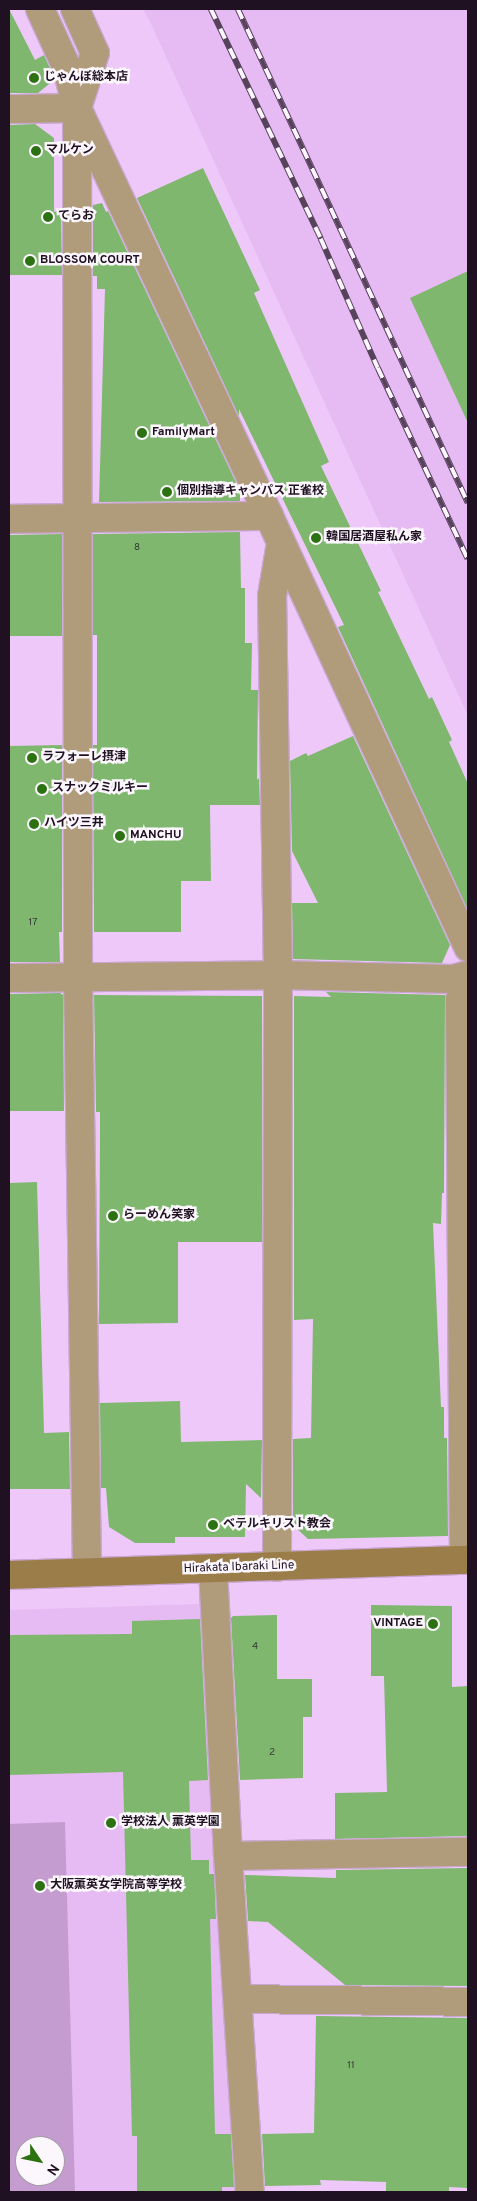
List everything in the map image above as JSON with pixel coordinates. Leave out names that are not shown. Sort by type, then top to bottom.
[{"type":"main road","name":"Hirakata Ibaraki Line","points":[[9,1575],[466,1560]]},
{"type":"street","points":[[40,9],[67,68],[76,108],[78,978],[87,1572]]},
{"type":"street","points":[[75,9],[95,53],[76,108],[269,516],[468,947]]},
{"type":"street","points":[[9,109],[76,108]]},
{"type":"street","points":[[9,520],[269,516]]},
{"type":"street","points":[[277,1567],[278,975],[272,596],[281,543]]},
{"type":"street","points":[[9,978],[278,975],[453,978],[468,975]]},
{"type":"street","points":[[466,1560],[460,1000],[468,988]]},
{"type":"street","points":[[213,1569],[228,1856],[250,2192]]},
{"type":"street","points":[[228,1856],[468,1852]]},
{"type":"street","points":[[238,2000],[468,2002]]},
{"type":"shaded area","points":[[143,9],[468,9],[468,716],[152,26]]},
{"type":"shaded area","name":"学校法人 薫英学園","points":[[200,1604],[236,2192],[9,2192],[9,1610]]},
{"type":"shaded area","points":[[65,1822],[75,2192],[9,2192],[9,1824]]},
{"type":"building","points":[[9,9],[35,60],[44,55],[52,73],[54,80],[38,93],[9,93]]},
{"type":"building","points":[[35,124],[54,138],[54,212],[61,210],[62,275],[9,275],[9,125]]},
{"type":"building","points":[[203,168],[260,290],[254,293],[329,462],[321,466],[381,591],[378,592],[429,699],[432,697],[452,740],[449,742],[468,784],[467,908],[338,627],[344,625],[239,409],[239,416],[137,198]]},
{"type":"building","points":[[102,203],[106,212],[108,211],[240,491],[240,501],[99,502],[105,289],[97,289],[97,276],[93,276],[93,205]]},
{"type":"building","points":[[468,271],[468,423],[410,298]]},
{"type":"building","points":[[240,532],[241,588],[245,588],[245,643],[252,643],[251,690],[258,690],[257,780],[259,778],[260,805],[210,805],[211,881],[181,881],[181,932],[94,932],[93,745],[97,745],[97,635],[93,635],[93,534]]},
{"type":"building","points":[[62,534],[62,636],[9,636],[9,535]]},
{"type":"building","points":[[353,736],[450,945],[442,963],[293,959],[292,903],[318,903],[292,851],[290,761],[306,753],[308,756]]},
{"type":"building","points":[[62,745],[62,932],[59,932],[60,962],[9,962],[9,746]]},
{"type":"building","points":[[326,992],[445,995],[444,1193],[442,1193],[441,1224],[433,1223],[441,1407],[444,1407],[444,1438],[447,1438],[448,1536],[308,1539],[293,1525],[293,1439],[311,1438],[313,1319],[294,1320],[294,996],[331,997]]},
{"type":"building","points":[[60,993],[63,995],[64,1111],[9,1111],[9,994]]},
{"type":"building","points":[[94,995],[262,996],[262,1242],[178,1242],[178,1323],[99,1324],[100,1112],[96,1112]]},
{"type":"building","points":[[37,1182],[44,1433],[69,1432],[70,1489],[9,1489],[9,1183]]},
{"type":"building","points":[[180,1401],[181,1442],[262,1440],[261,1498],[246,1484],[245,1537],[175,1537],[175,1543],[135,1543],[109,1527],[106,1488],[101,1488],[100,1403]]},
{"type":"building","points":[[371,1605],[452,1606],[452,1687],[468,1686],[468,1836],[335,1839],[335,1793],[387,1792],[384,1676],[371,1676]]},
{"type":"building","points":[[277,1615],[277,1679],[312,1679],[312,1717],[303,1717],[303,1778],[240,1780],[231,1618],[233,1616]]},
{"type":"building","points":[[200,1619],[208,1780],[189,1781],[191,1860],[209,1860],[209,1874],[214,1874],[216,1919],[210,1919],[215,2134],[231,2134],[234,2187],[222,2187],[222,2192],[137,2192],[137,2136],[132,2136],[123,1772],[9,1775],[9,1635],[132,1634],[132,1621]]},
{"type":"building","points":[[468,1868],[468,1986],[345,1985],[268,1922],[248,1921],[245,1875],[336,1878],[336,1870]]},
{"type":"building","points":[[316,2016],[468,2018],[468,2188],[449,2187],[449,2192],[386,2192],[386,2182],[320,2180],[321,2185],[265,2186],[262,2134],[314,2133]]},
{"type":"railway","points":[[211,9],[321,239],[378,368],[468,559]]},
{"type":"railway","points":[[238,9],[468,503]]},
{"type":"place","name":"じゃんぼ総本店","points":[[34,78]]},
{"type":"place","name":"マルケン","points":[[36,151]]},
{"type":"place","name":"てらお","points":[[48,217]]},
{"type":"place","name":"BLOSSOM COURT","points":[[30,261]]},
{"type":"place","name":"FamilyMart","points":[[142,433]]},
{"type":"place","name":"個別指導キャンパス 正雀校","points":[[167,492]]},
{"type":"place","name":"韓国居酒屋私ん家","points":[[316,538]]},
{"type":"place","name":"ラフォーレ摂津","points":[[32,758]]},
{"type":"place","name":"スナックミルキー","points":[[42,789]]},
{"type":"place","name":"ハイツ三井","points":[[34,824]]},
{"type":"place","name":"MANCHU","points":[[120,836]]},
{"type":"place","name":"らーめん笑家","points":[[113,1216]]},
{"type":"place","name":"ベテルキリスト教会","points":[[213,1525]]},
{"type":"place","name":"VINTAGE","points":[[433,1624]]},
{"type":"place","name":"学校法人 薫英学園","points":[[111,1823]]},
{"type":"place","name":"大阪薫英女学院高等学校","points":[[40,1886]]}]
